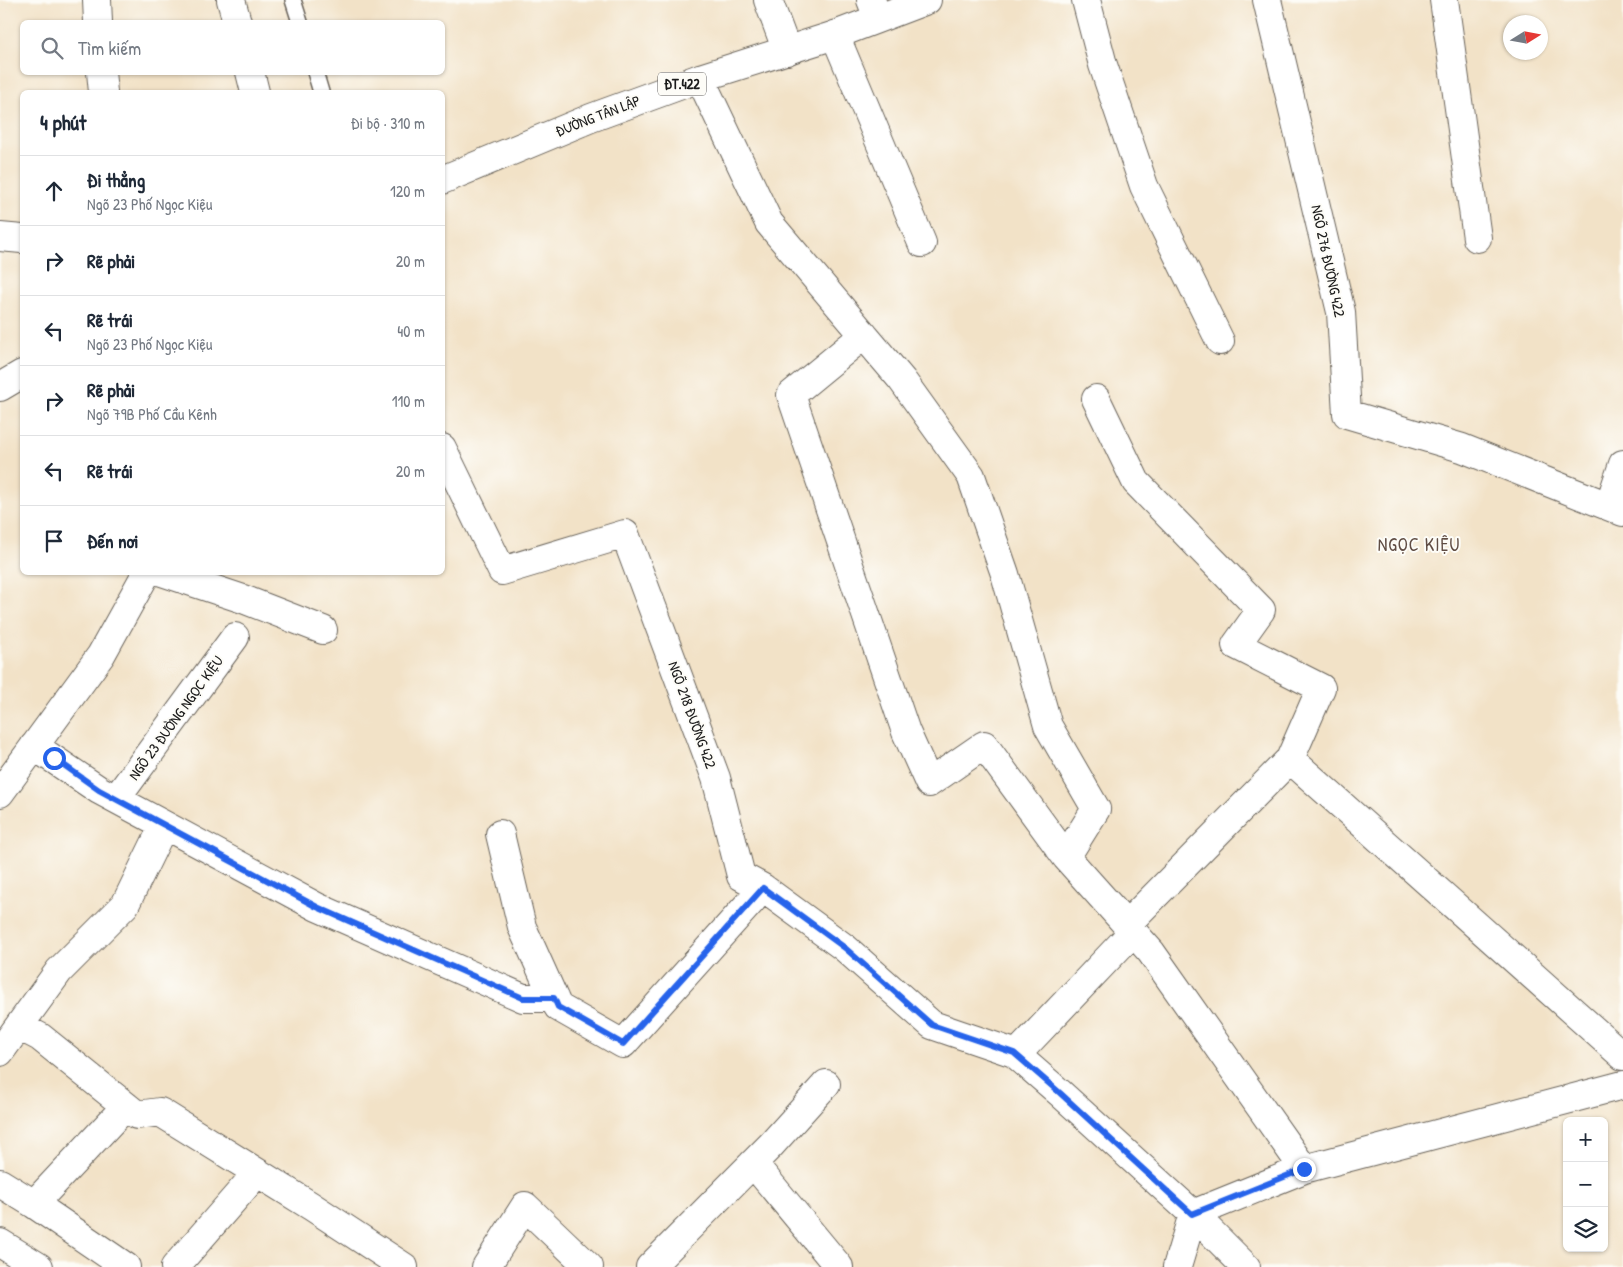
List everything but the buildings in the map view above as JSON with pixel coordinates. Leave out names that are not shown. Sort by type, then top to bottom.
[{"type":"street","points":[[97,0],[98,20]]},
{"type":"street","points":[[231,0],[236,20]]},
{"type":"street","points":[[768,0],[787,51]]},
{"type":"street","name":"ĐƯỜNG TÂN LẬP","points":[[445,179],[591,118],[700,78],[835,35],[874,9],[926,0]]},
{"type":"street","points":[[1086,0],[1103,65],[1144,186],[1220,341]]},
{"type":"street","name":"NGÕ 276 ĐƯỜNG 422","points":[[1267,0],[1341,312],[1347,414],[1462,448],[1616,509]]},
{"type":"street","points":[[1444,0],[1477,238]]},
{"type":"street","points":[[835,35],[922,243]]},
{"type":"street","points":[[101,75],[103,90]]},
{"type":"street","points":[[251,75],[254,90]]},
{"type":"street","points":[[700,78],[769,222],[902,380],[971,476],[1005,574],[1048,726],[1096,809],[1066,858]]},
{"type":"street","points":[[0,237],[20,239]]},
{"type":"street","points":[[864,335],[791,395],[906,732],[929,783],[984,745],[1066,858],[1151,952],[1304,1169]]},
{"type":"street","points":[[0,386],[20,375]]},
{"type":"street","points":[[1014,1053],[1017,1054],[1130,928],[1290,759],[1321,688],[1236,645],[1261,610],[1136,482],[1096,399]]},
{"type":"street","name":"NGÕ 218 ĐƯỜNG 422","points":[[445,454],[502,571],[625,534],[716,778],[741,876],[763,888],[845,948],[932,1025],[1014,1053]]},
{"type":"street","points":[[1616,509],[1623,464]]},
{"type":"street","points":[[0,793],[101,655],[146,575]]},
{"type":"street","points":[[151,575],[243,599],[323,630]]},
{"type":"street","name":"NGÕ 23 ĐƯỜNG NGỌC KIỆU","points":[[116,799],[235,637]]},
{"type":"street","points":[[34,746],[99,790],[317,907],[523,998],[554,998]]},
{"type":"street","points":[[1290,759],[1623,1056]]},
{"type":"street","points":[[0,1052],[60,971],[125,905],[164,825]]},
{"type":"street","points":[[500,834],[522,927],[558,1007],[623,1044],[763,888]]},
{"type":"street","points":[[19,1026],[40,1037],[136,1115],[160,1112],[404,1267]]},
{"type":"street","points":[[1014,1053],[1192,1214],[1246,1267]]},
{"type":"street","points":[[650,1267],[753,1163],[826,1084]]},
{"type":"street","points":[[1192,1214],[1304,1169],[1623,1085]]},
{"type":"street","points":[[34,1204],[126,1106]]},
{"type":"street","points":[[753,1163],[838,1267]]},
{"type":"street","points":[[176,1267],[257,1173]]},
{"type":"street","points":[[0,1183],[126,1267]]},
{"type":"street","points":[[486,1267],[525,1206],[589,1267]]},
{"type":"street","points":[[1177,1267],[1192,1214]]},
{"type":"street","points":[[0,1243],[38,1267]]},
{"type":"lane","points":[[293,0],[299,20]]},
{"type":"lane","points":[[316,75],[320,90]]},
{"type":"district","name":"NGỌC KIỆU","points":[[1419,545]]},
{"type":"route","points":[[54,758],[99,790],[317,907],[523,998],[554,998],[558,1007],[623,1044],[763,888],[845,948],[932,1025],[1014,1053],[1192,1214],[1304,1169]]}]
